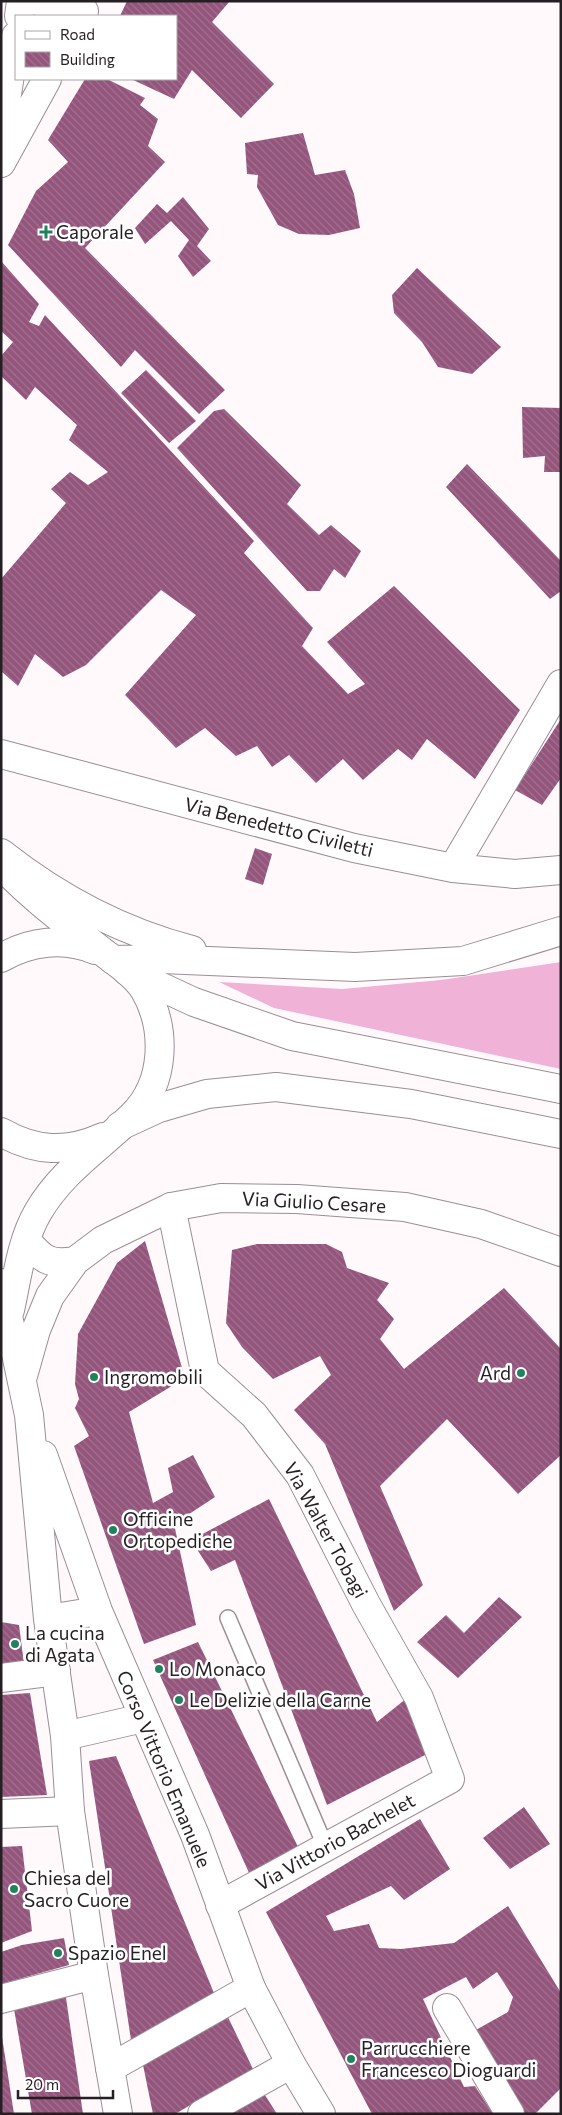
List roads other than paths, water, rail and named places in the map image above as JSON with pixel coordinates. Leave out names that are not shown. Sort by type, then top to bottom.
[{"type":"main road","points":[[19,15],[21,1]]},
{"type":"main road","points":[[38,1],[85,9]]},
{"type":"main road","points":[[1,133],[15,42]]},
{"type":"main road","points":[[1,163],[46,80]]},
{"type":"main road","points":[[453,868],[561,684]]},
{"type":"main road","name":"Via Benedetto Civiletti","points":[[1,754],[354,848],[453,868],[515,874],[561,870]]},
{"type":"main road","points":[[1,853],[29,875],[73,903],[122,926],[165,943],[239,963]]},
{"type":"main road","points":[[1,865],[21,887],[115,962],[143,988],[156,1016],[160,1036],[156,1073],[147,1095],[133,1115],[65,1175],[37,1213],[26,1240],[8,1317]]},
{"type":"main road","points":[[115,962],[162,959],[354,967],[463,961],[561,931]]},
{"type":"main road","points":[[1,958],[13,951],[40,943],[64,942],[87,947],[194,1002],[292,1036],[561,1089]]},
{"type":"main road","points":[[1,1132],[24,1143],[51,1149],[85,1145],[158,1108],[207,1094],[276,1087],[411,1104],[561,1134]]},
{"type":"main road","name":"Via Giulio Cesare","points":[[22,1381],[36,1330],[50,1296],[76,1261],[103,1240],[171,1207],[220,1198],[297,1199],[405,1207],[481,1224],[561,1252]]},
{"type":"main road","name":"Via Walter Tobagi","points":[[171,1207],[206,1371],[254,1415],[300,1475],[366,1604],[419,1698],[450,1779]]},
{"type":"main road","points":[[26,1240],[40,1257],[58,1264],[76,1261]]},
{"type":"main road","points":[[1,1283],[29,1415],[48,1619],[65,1736],[70,1811],[94,1975],[118,2114]]},
{"type":"main road","name":"Corso Vittorio Emanuele","points":[[29,1415],[98,1611],[195,1835],[251,1988],[291,2064],[321,2114]]},
{"type":"main road","points":[[48,1619],[98,1611]]},
{"type":"main road","points":[[1,1678],[56,1672]]},
{"type":"main road","points":[[65,1736],[143,1718]]},
{"type":"main road","name":"Via Vittorio Bachelet","points":[[220,1905],[450,1779]]},
{"type":"main road","points":[[1,1814],[70,1811]]},
{"type":"main road","points":[[1,1999],[94,1975]]},
{"type":"main road","points":[[110,2068],[251,1988]]},
{"type":"main road","points":[[447,2008],[510,2114]]},
{"type":"main road","points":[[202,2114],[291,2064]]},
{"type":"lane","points":[[228,1618],[326,1848]]},
{"type":"place","name":"Caporale","points":[[46,232]]},
{"type":"place","name":"Ard","points":[[521,1373]]},
{"type":"place","name":"Ingromobili","points":[[94,1377]]},
{"type":"place","name":"Officine Ortopediche","points":[[113,1530]]},
{"type":"place","name":"La cucina di Agata","points":[[15,1644]]},
{"type":"place","name":"Lo Monaco","points":[[159,1669]]},
{"type":"place","name":"Le Delizie della Carne","points":[[179,1700]]},
{"type":"place","name":"Chiesa del Sacro Cuore","points":[[14,1889]]},
{"type":"place","name":"Spazio Enel","points":[[58,1953]]},
{"type":"place","name":"Parrucchiere Francesco Dioguardi","points":[[351,2059]]}]
